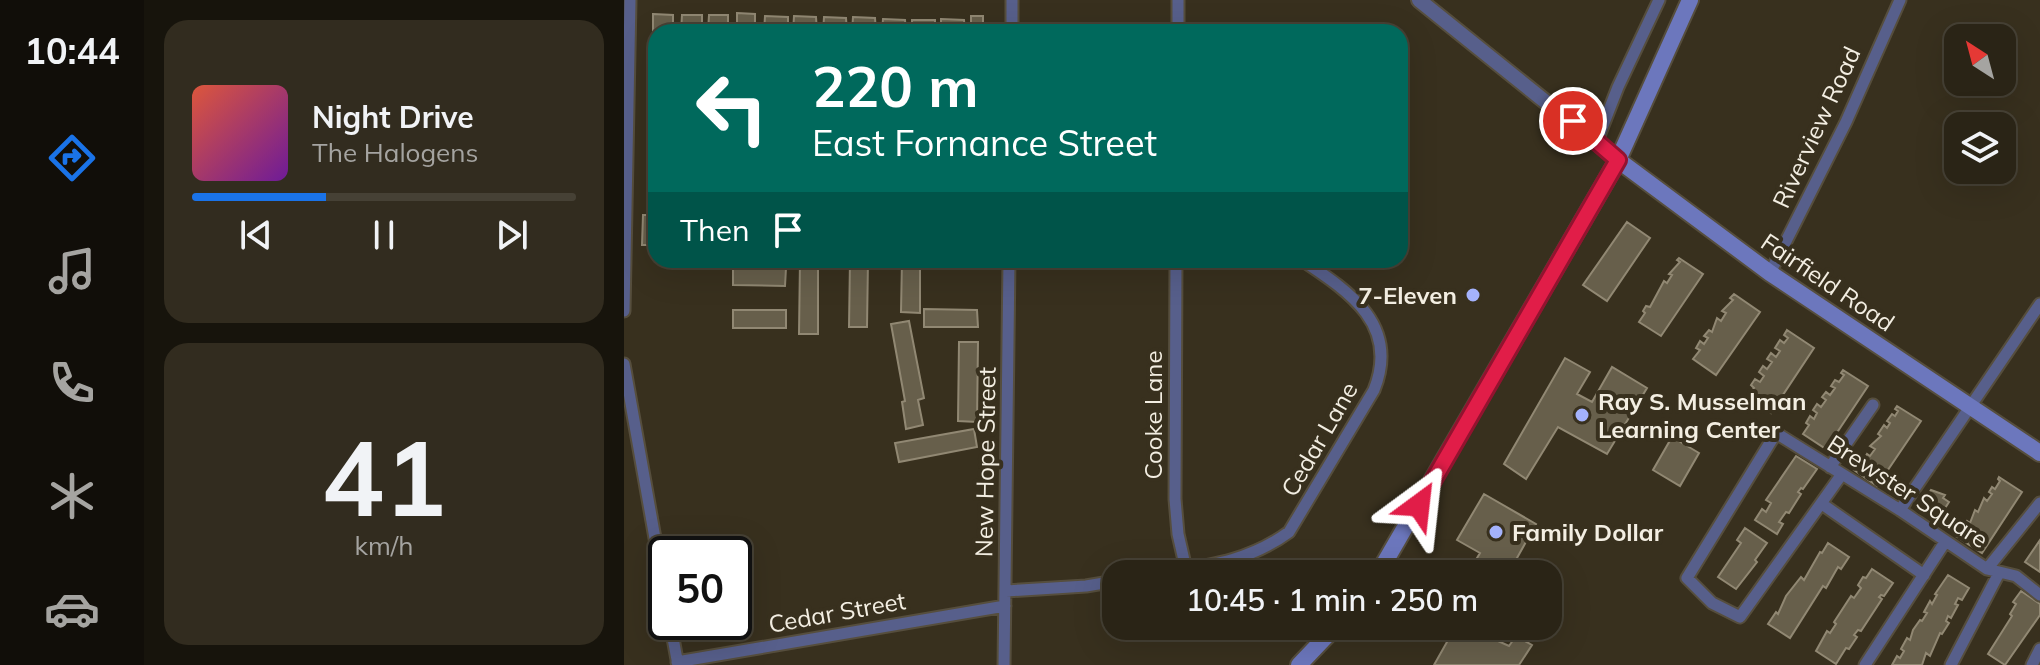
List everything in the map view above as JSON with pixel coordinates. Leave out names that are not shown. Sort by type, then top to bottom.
[{"type":"main road","points":[[1386,560],[1618,160],[1690,0]]},
{"type":"main road","name":"Fairfield Road","points":[[1618,160],[1770,273],[2040,453]]},
{"type":"main road","points":[[1299,665],[1323,640]]},
{"type":"street","points":[[624,311],[630,0]]},
{"type":"street","points":[[1012,0],[1012,24]]},
{"type":"street","points":[[1178,0],[1178,24]]},
{"type":"street","name":"Fairfield Road","points":[[1419,0],[1618,160]]},
{"type":"street","points":[[1597,141],[1618,87],[1659,0]]},
{"type":"street","name":"Riverview Road","points":[[1770,273],[1846,122],[1900,0]]},
{"type":"street","name":"New Hope Street","points":[[1004,665],[1009,268]]},
{"type":"street","name":"Cooke Lane","points":[[1176,268],[1175,499],[1184,560]]},
{"type":"street","name":"Cedar Lane","points":[[1238,560],[1268,548],[1289,532],[1382,372],[1383,354],[1365,311],[1347,290],[1314,268]]},
{"type":"street","points":[[1900,510],[2040,304]]},
{"type":"street","points":[[624,364],[655,536]]},
{"type":"street","points":[[1830,467],[1873,405]]},
{"type":"street","name":"Brewster Square","points":[[1822,504],[1740,617],[1712,603],[1687,578],[1776,433],[1900,510],[1945,542],[1993,571],[2016,576],[2040,595]]},
{"type":"street","points":[[1842,474],[1822,504],[1924,575]]},
{"type":"street","points":[[1951,665],[1993,571],[2040,503]]},
{"type":"street","points":[[1865,665],[1945,542]]},
{"type":"street","points":[[1006,591],[1102,583]]},
{"type":"street","name":"Cedar Street","points":[[677,663],[1005,606]]},
{"type":"street","points":[[673,640],[677,663]]},
{"type":"street","points":[[2032,665],[2040,649]]},
{"type":"building","points":[[737,13],[755,14],[755,24],[737,24]]},
{"type":"building","points":[[653,14],[673,15],[673,24],[653,24]]},
{"type":"building","points":[[682,15],[702,15],[702,24],[681,24]]},
{"type":"building","points":[[709,15],[728,15],[728,24],[708,24]]},
{"type":"building","points":[[765,16],[788,17],[788,24],[764,24]]},
{"type":"building","points":[[794,16],[816,17],[816,24],[794,24]]},
{"type":"building","points":[[971,16],[983,16],[983,24],[971,24]]},
{"type":"building","points":[[824,17],[846,18],[846,24],[824,24]]},
{"type":"building","points":[[853,17],[875,18],[875,24],[853,24]]},
{"type":"building","points":[[883,19],[905,20],[905,24],[883,24]]},
{"type":"building","points":[[941,19],[964,20],[964,24],[941,24]]},
{"type":"building","points":[[912,20],[935,20],[935,24],[912,24]]},
{"type":"building","points":[[643,215],[648,215],[648,245],[642,245]]},
{"type":"building","points":[[1627,222],[1650,238],[1607,301],[1583,285]]},
{"type":"building","points":[[1679,258],[1703,274],[1661,336],[1639,322],[1646,306],[1650,307],[1664,281],[1667,283],[1672,275],[1669,274],[1680,262],[1677,260]]},
{"type":"building","points":[[733,268],[786,268],[785,286],[733,285]]},
{"type":"building","points":[[800,268],[818,268],[818,334],[799,334]]},
{"type":"building","points":[[850,268],[868,268],[867,327],[849,327]]},
{"type":"building","points":[[902,268],[920,268],[920,313],[901,312]]},
{"type":"building","points":[[1734,294],[1760,312],[1716,375],[1693,359],[1700,350],[1696,348],[1700,341],[1704,344],[1708,338],[1704,336],[1709,330],[1712,332],[1717,318],[1721,321],[1726,313],[1722,311],[1733,300],[1730,298]]},
{"type":"building","points":[[924,309],[977,310],[978,327],[924,327]]},
{"type":"building","points":[[733,310],[786,310],[786,328],[733,328]]},
{"type":"building","points":[[909,321],[924,398],[918,400],[923,425],[906,429],[902,402],[905,401],[891,324]]},
{"type":"building","points":[[1787,330],[1814,348],[1771,413],[1748,397],[1755,379],[1760,382],[1764,376],[1759,372],[1763,366],[1767,369],[1772,362],[1767,359],[1771,353],[1776,357],[1780,351],[1775,348],[1780,340],[1784,343],[1788,338],[1784,335]]},
{"type":"building","points":[[959,342],[978,342],[977,422],[958,421]]},
{"type":"building","name":"Ray S. Musselman Learning Center","points":[[1565,358],[1590,372],[1577,394],[1592,402],[1612,367],[1647,388],[1607,454],[1558,427],[1526,479],[1504,464]]},
{"type":"building","points":[[1843,370],[1868,386],[1826,449],[1803,434],[1810,416],[1814,419],[1817,413],[1813,410],[1817,404],[1821,407],[1826,400],[1822,397],[1826,392],[1830,395],[1835,388],[1831,386],[1835,380],[1839,382],[1844,375],[1841,373]]},
{"type":"building","points":[[1897,406],[1921,421],[1877,486],[1854,470],[1858,465],[1862,468],[1867,461],[1864,459],[1867,454],[1870,456],[1875,449],[1870,446],[1881,436],[1878,434],[1884,425],[1887,428],[1890,423],[1887,421],[1898,411],[1895,409]]},
{"type":"building","points":[[974,429],[977,447],[899,462],[895,443]]},
{"type":"building","points":[[1672,437],[1699,453],[1680,486],[1653,470]]},
{"type":"building","points":[[1796,456],[1817,469],[1798,492],[1801,494],[1789,513],[1786,512],[1779,522],[1783,524],[1777,534],[1755,520],[1762,509],[1766,512],[1771,503],[1766,500]]},
{"type":"building","points":[[1999,477],[2022,492],[1982,553],[1957,537],[1965,531],[1962,529],[1967,521],[1970,523],[1975,510],[1978,512],[1984,498],[1987,501],[1992,494],[1989,492],[1992,487],[1995,489]]},
{"type":"building","points":[[1931,490],[1945,495],[1943,498],[1949,502],[1938,519],[1920,507]]},
{"type":"building","name":"Family Dollar","points":[[1484,494],[1536,524],[1516,560],[1476,560],[1480,553],[1457,540]]},
{"type":"building","points":[[1745,528],[1767,543],[1736,589],[1718,577],[1741,543],[1737,540]]},
{"type":"building","points":[[2040,540],[2040,572],[2025,562]]},
{"type":"building","points":[[1828,543],[1849,557],[1841,569],[1838,567],[1826,588],[1823,586],[1790,638],[1768,624],[1776,612],[1778,614],[1786,596],[1801,577],[1804,580]]},
{"type":"building","points":[[1872,569],[1893,583],[1884,596],[1879,597],[1882,599],[1836,664],[1816,651],[1851,596],[1854,598],[1861,588],[1858,585],[1863,577],[1866,578]]},
{"type":"building","points":[[1948,575],[1969,588],[1962,600],[1958,598],[1955,604],[1958,605],[1951,618],[1948,616],[1946,621],[1949,623],[1940,633],[1930,656],[1926,653],[1922,665],[1892,665],[1897,656],[1900,658],[1907,638],[1910,640],[1913,630],[1922,621],[1930,601],[1932,604]]},
{"type":"building","points":[[2021,591],[2040,604],[2040,615],[2005,665],[1988,654],[2012,616],[2010,614],[2016,604],[2013,602]]},
{"type":"building","points":[[1448,640],[1499,640],[1509,646],[1513,640],[1523,640],[1532,645],[1519,665],[1434,665]]},
{"type":"place","name":"7-Eleven","points":[[1473,295]]},
{"type":"place","name":"Ray S. Musselman Learning Center","points":[[1582,415]]},
{"type":"place","name":"Family Dollar","points":[[1496,532]]},
{"type":"route","points":[[1419,505],[1618,160],[1573,121]]}]
